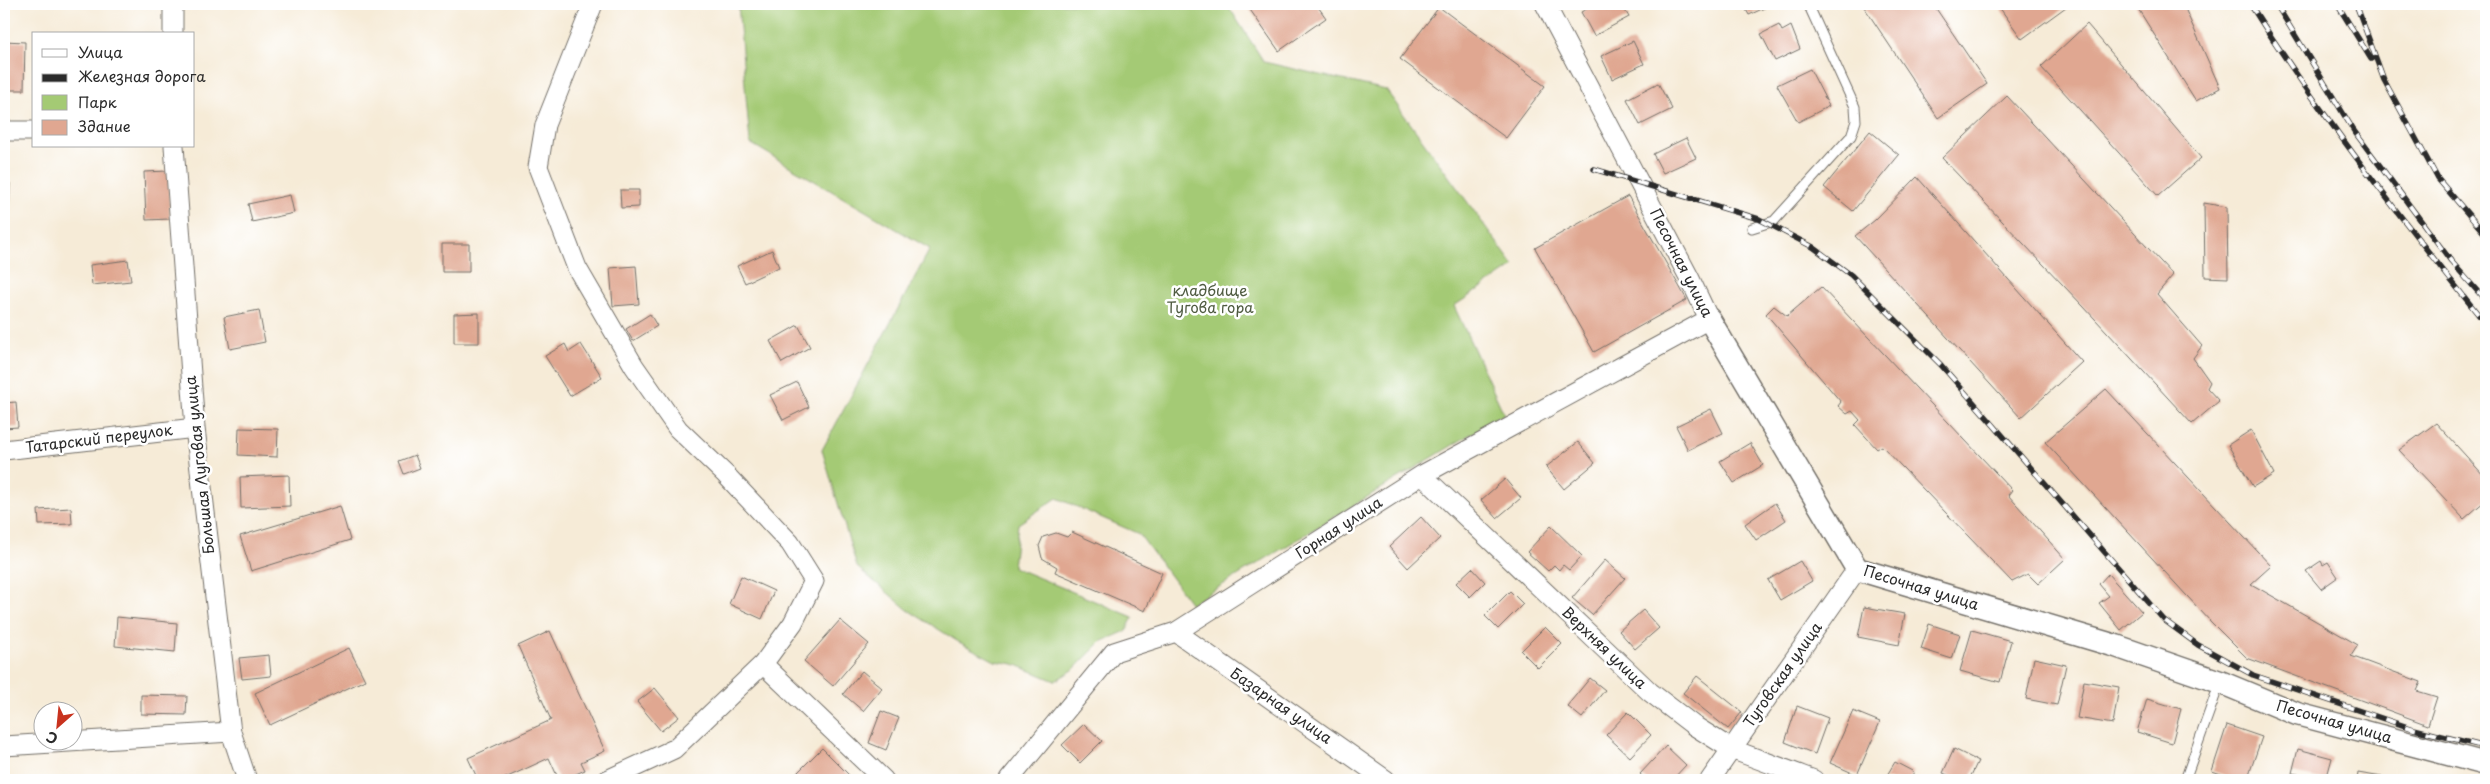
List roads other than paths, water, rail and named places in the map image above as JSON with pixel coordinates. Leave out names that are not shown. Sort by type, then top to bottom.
[{"type":"street","points":[[173,4],[173,32]]},
{"type":"street","points":[[593,4],[545,124],[538,166],[577,268],[634,366],[678,429],[726,475],[790,543],[814,581],[793,623],[763,664],[674,749],[607,780]]},
{"type":"street","name":"Песочная улица","points":[[1545,4],[1709,319],[1857,570],[2116,646],[2220,682],[2297,714],[2486,764]]},
{"type":"street","points":[[4,131],[32,131]]},
{"type":"street","name":"Большая Луговая улица","points":[[174,148],[195,428],[230,732],[247,780]]},
{"type":"street","name":"Горная улица","points":[[1009,780],[1114,652],[1176,632],[1422,475],[1709,319]]},
{"type":"street","name":"Татарский переулок","points":[[4,450],[195,428]]},
{"type":"street","name":"Верхняя улица","points":[[1422,475],[1650,692],[1693,726],[1731,750],[1814,780]]},
{"type":"street","name":"Туговская улица","points":[[1710,780],[1857,570]]},
{"type":"street","name":"Базарная улица","points":[[1176,632],[1386,780]]},
{"type":"street","points":[[763,664],[884,780]]},
{"type":"street","points":[[4,746],[230,732]]},
{"type":"lane","points":[[1752,228],[1774,221],[1851,136],[1856,121],[1854,107],[1808,4]]},
{"type":"lane","points":[[2185,780],[2220,682]]},
{"type":"railway","points":[[2250,4],[2334,127],[2486,324]]},
{"type":"railway","points":[[2276,4],[2354,131],[2451,261],[2486,301]]},
{"type":"railway","points":[[2337,4],[2371,59]]},
{"type":"railway","points":[[2356,4],[2384,80],[2438,179],[2486,235]]},
{"type":"railway","points":[[1594,169],[1759,219],[1813,247],[1851,275],[1941,365],[2164,620],[2198,645],[2253,675],[2414,729],[2486,747]]},
{"type":"park label","name":"кладбище Тугова гора","points":[[1210,300]]}]
